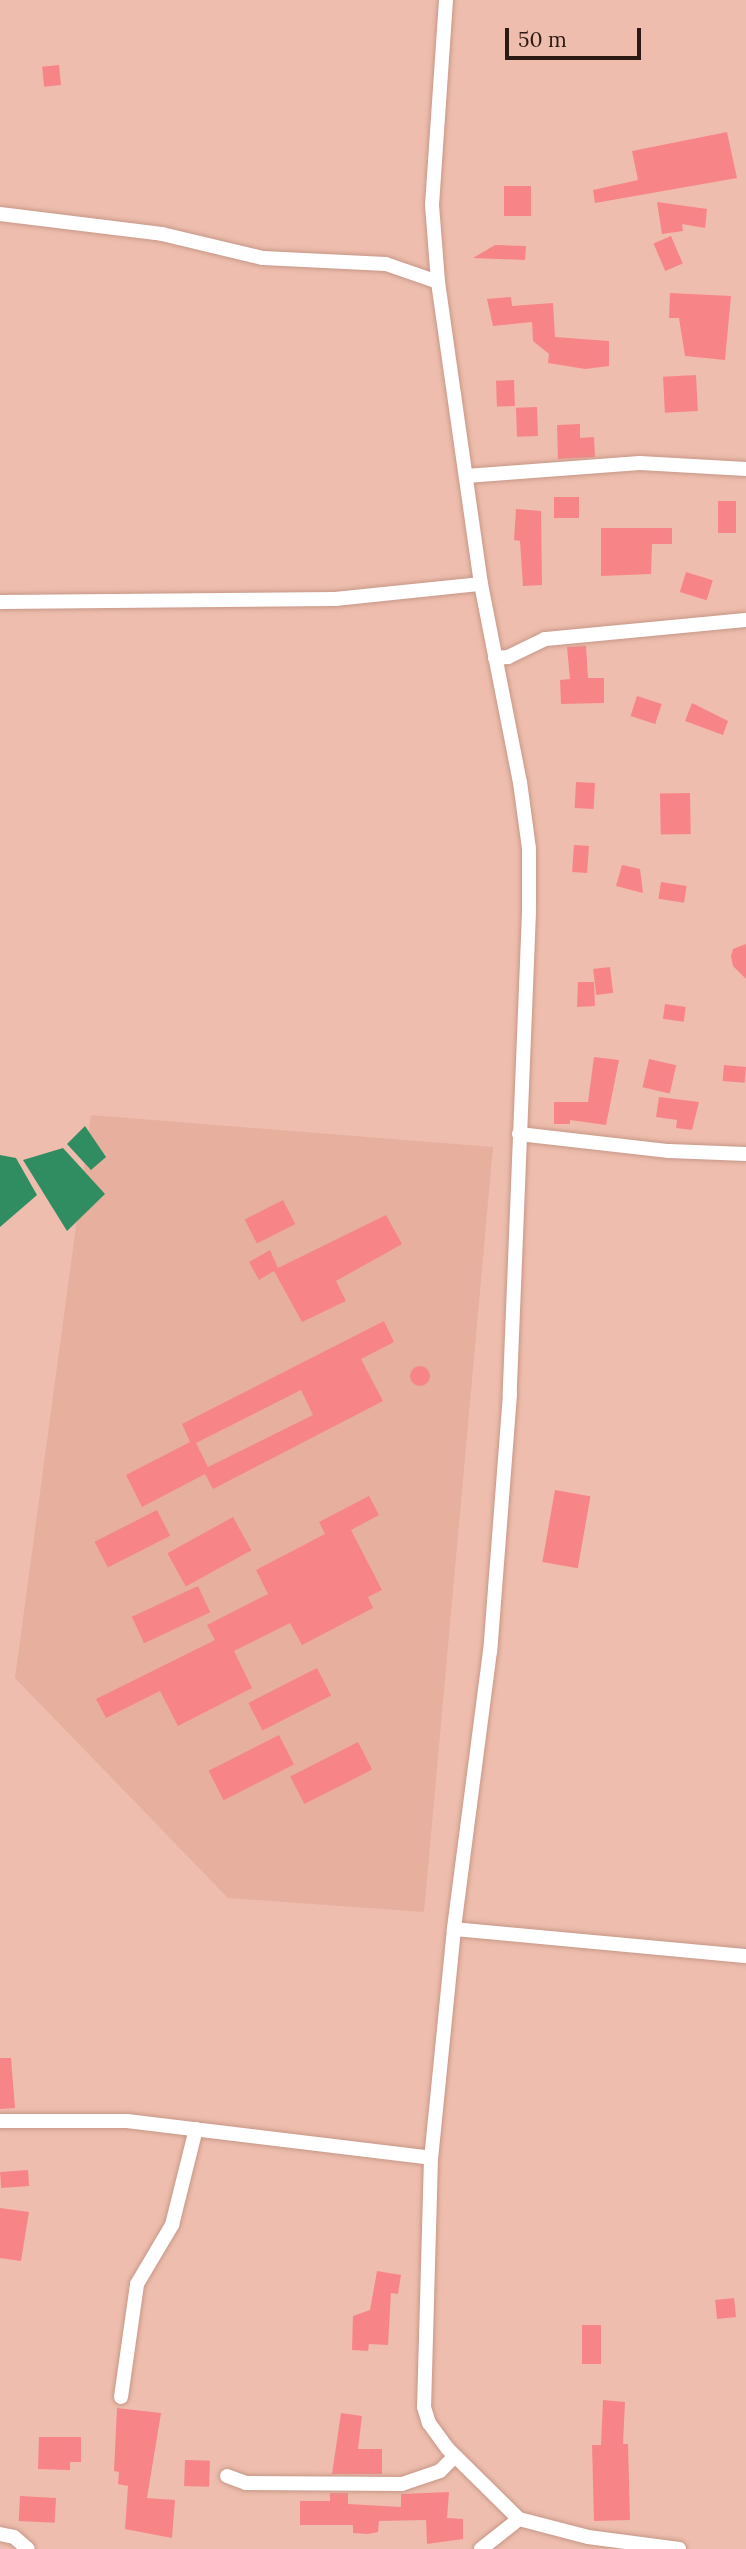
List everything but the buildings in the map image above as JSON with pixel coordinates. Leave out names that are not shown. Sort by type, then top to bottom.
[{"type":"street","points":[[446,0],[432,205],[438,282],[481,584],[528,849],[510,1394],[490,1651],[454,1929],[431,2158],[424,2407],[429,2423],[455,2456],[519,2519],[589,2537],[679,2549]]},
{"type":"street","points":[[0,214],[162,234],[263,258],[386,264],[438,282]]},
{"type":"street","points":[[466,476],[640,463],[746,470]]},
{"type":"street","points":[[0,601],[335,599],[481,584]]},
{"type":"street","points":[[495,658],[508,657],[545,639],[746,620]]},
{"type":"street","points":[[519,1134],[669,1152],[746,1154]]},
{"type":"street","points":[[454,1929],[746,1956]]},
{"type":"street","points":[[0,2121],[127,2121],[431,2158]]},
{"type":"street","points":[[121,2397],[137,2284],[172,2225],[196,2129]]},
{"type":"street","points":[[227,2476],[246,2483],[402,2484],[440,2471],[455,2456]]},
{"type":"street","points":[[481,2549],[519,2519]]},
{"type":"street","points":[[0,2534],[14,2537],[28,2549]]},
{"type":"shaded area","points":[[91,1115],[493,1147],[424,1912],[228,1898],[15,1678]]},
{"type":"shaded area","points":[[85,1126],[106,1157],[91,1170],[67,1144]]},
{"type":"shaded area","points":[[63,1148],[105,1194],[67,1231],[23,1160]]},
{"type":"shaded area","points":[[0,1155],[16,1158],[37,1195],[0,1227]]}]
